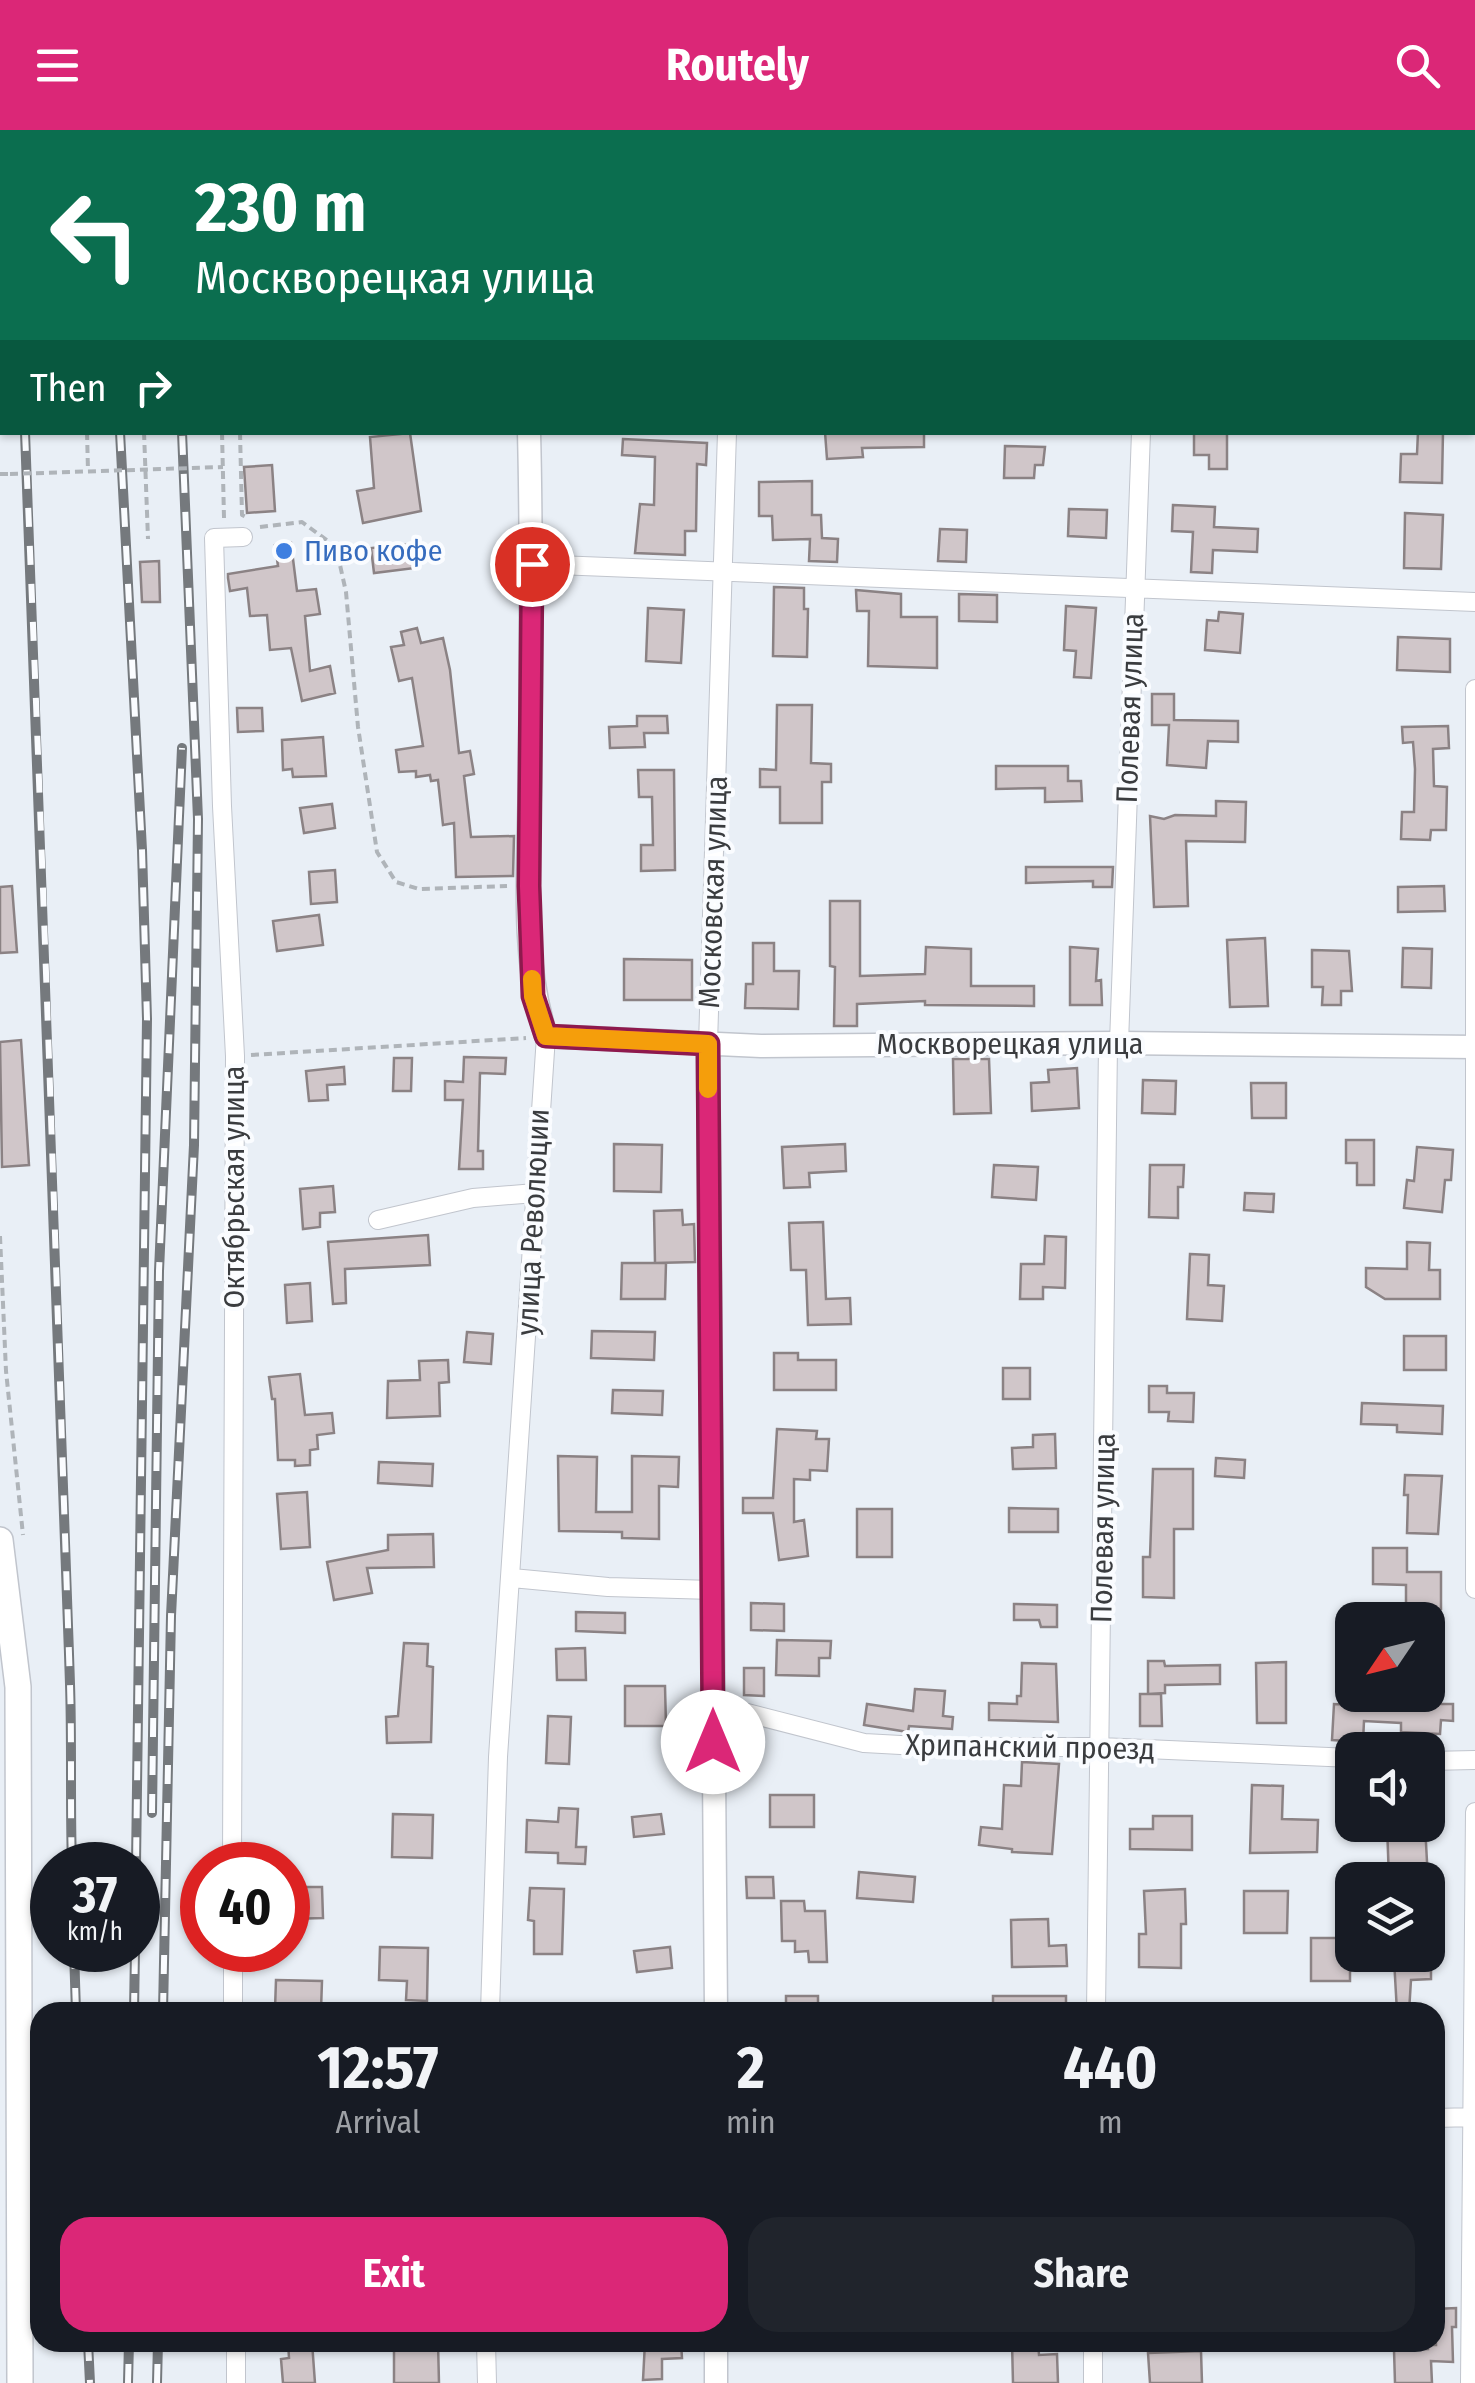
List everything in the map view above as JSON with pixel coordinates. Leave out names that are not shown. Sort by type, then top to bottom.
[{"type":"main road","points":[[0,1540],[18,1687],[20,2383]]},
{"type":"street","name":"улица Революции","points":[[490,2002],[498,1757],[546,1036],[533,996],[529,886],[529,435]]},
{"type":"street","name":"Московская улица","points":[[716,2002],[708,1044],[727,435]]},
{"type":"street","name":"Полевая улица","points":[[1096,2002],[1114,1043],[1141,435]]},
{"type":"street","name":"Октябрьская улица","points":[[232,1842],[235,1056],[214,538],[249,533]]},
{"type":"street","points":[[532,564],[1475,602]]},
{"type":"street","points":[[1475,689],[1475,1589]]},
{"type":"street","name":"Москворецкая улица","points":[[546,1036],[708,1044],[1474,1046]]},
{"type":"street","points":[[378,1220],[473,1198],[535,1193]]},
{"type":"street","points":[[512,1578],[608,1587],[713,1590]]},
{"type":"street","name":"Хрипанский проезд","points":[[712,1704],[864,1743],[1100,1747],[1335,1757]]},
{"type":"street","points":[[1445,1761],[1475,1760]]},
{"type":"street","points":[[1470,2383],[1475,1812]]},
{"type":"street","points":[[233,1972],[233,2002]]},
{"type":"street","points":[[1445,2118],[1473,2117]]},
{"type":"street","points":[[236,2352],[236,2383]]},
{"type":"street","points":[[486,2352],[487,2383]]},
{"type":"street","points":[[716,2352],[716,2383]]},
{"type":"street","points":[[1093,2352],[1093,2383]]},
{"type":"path","points":[[87,435],[88,471]]},
{"type":"path","points":[[144,435],[148,539]]},
{"type":"path","points":[[222,435],[224,531]]},
{"type":"path","points":[[240,435],[242,515],[264,527]]},
{"type":"path","points":[[0,474],[223,467]]},
{"type":"path","points":[[249,533],[302,522],[336,548],[346,592],[358,727],[377,852],[396,882],[419,889],[529,886]]},
{"type":"path","points":[[249,533],[264,527]]},
{"type":"path","points":[[235,1056],[546,1036]]},
{"type":"building","points":[[410,435],[421,511],[363,523],[357,491],[374,488],[370,437]]},
{"type":"building","points":[[825,435],[924,435],[924,447],[862,448],[863,457],[827,459]]},
{"type":"building","points":[[1194,435],[1227,435],[1227,469],[1209,469],[1209,455],[1194,455]]},
{"type":"building","points":[[1418,435],[1443,435],[1442,483],[1400,482],[1401,454],[1417,454]]},
{"type":"building","points":[[623,439],[707,443],[706,465],[697,464],[696,531],[685,531],[685,555],[635,553],[640,504],[654,505],[655,457],[622,455]]},
{"type":"building","points":[[1005,446],[1045,447],[1043,465],[1035,465],[1034,478],[1004,478]]},
{"type":"building","points":[[272,465],[275,511],[247,513],[244,467]]},
{"type":"building","points":[[812,481],[812,515],[821,515],[822,538],[838,539],[837,562],[809,561],[810,539],[773,540],[772,516],[759,516],[759,482]]},
{"type":"building","points":[[1173,505],[1215,507],[1214,527],[1258,529],[1257,552],[1213,550],[1212,573],[1191,572],[1193,532],[1172,531]]},
{"type":"building","points":[[1069,509],[1107,510],[1106,538],[1068,536]]},
{"type":"building","points":[[1405,513],[1443,515],[1441,569],[1404,568]]},
{"type":"building","points":[[940,529],[967,530],[966,562],[938,561]]},
{"type":"building","points":[[291,543],[297,591],[316,589],[320,614],[305,616],[310,671],[330,666],[335,693],[302,701],[291,648],[270,650],[267,615],[250,616],[247,588],[230,591],[228,578],[228,574],[278,566],[275,545]]},
{"type":"building","points":[[412,544],[415,568],[374,573],[371,548]]},
{"type":"building","points":[[159,561],[160,602],[142,602],[140,562]]},
{"type":"building","points":[[774,587],[804,588],[804,609],[808,609],[807,657],[773,656]]},
{"type":"building","points":[[856,590],[901,594],[901,617],[937,617],[937,668],[868,666],[869,611],[857,611]]},
{"type":"building","points":[[959,594],[997,595],[997,622],[959,621]]},
{"type":"building","points":[[1066,606],[1096,608],[1091,678],[1074,677],[1076,651],[1064,650]]},
{"type":"building","points":[[648,608],[684,610],[681,663],[646,661]]},
{"type":"building","points":[[1219,612],[1243,614],[1240,653],[1205,650],[1207,620],[1218,621]]},
{"type":"building","points":[[417,628],[421,643],[443,638],[459,753],[470,751],[474,774],[464,776],[471,837],[514,836],[513,876],[456,877],[454,823],[443,825],[438,780],[431,781],[430,775],[416,777],[416,771],[399,772],[396,750],[423,746],[412,678],[399,681],[391,647],[404,645],[401,632]]},
{"type":"building","points":[[1398,637],[1450,639],[1450,672],[1397,670]]},
{"type":"building","points":[[1152,694],[1174,694],[1174,720],[1238,721],[1238,742],[1208,741],[1206,768],[1167,765],[1169,725],[1152,725]]},
{"type":"building","points":[[777,705],[812,705],[811,763],[831,764],[831,782],[822,782],[822,823],[780,823],[780,787],[760,787],[760,769],[776,770]]},
{"type":"building","points":[[237,708],[262,708],[263,731],[238,732]]},
{"type":"building","points":[[637,716],[667,716],[668,733],[644,733],[645,747],[610,748],[609,727],[637,726]]},
{"type":"building","points":[[1448,726],[1449,748],[1433,749],[1434,786],[1447,787],[1446,830],[1431,830],[1430,840],[1401,839],[1402,812],[1414,812],[1415,769],[1413,742],[1403,743],[1402,727]]},
{"type":"building","points":[[323,737],[326,776],[293,777],[292,769],[283,770],[282,740]]},
{"type":"building","points":[[996,766],[1068,766],[1068,781],[1081,781],[1082,801],[1045,802],[1045,788],[996,789]]},
{"type":"building","points":[[638,770],[674,770],[675,870],[641,871],[641,845],[653,845],[652,797],[639,797]]},
{"type":"building","points":[[1216,801],[1246,802],[1245,842],[1186,841],[1188,906],[1154,907],[1150,816],[1216,816]]},
{"type":"building","points":[[332,804],[335,828],[304,833],[300,808]]},
{"type":"building","points":[[1026,867],[1113,867],[1112,887],[1093,887],[1093,881],[1026,883]]},
{"type":"building","points":[[335,870],[337,902],[311,904],[309,872]]},
{"type":"building","points":[[12,886],[17,952],[0,953],[0,887]]},
{"type":"building","points":[[1444,886],[1445,911],[1398,912],[1398,887]]},
{"type":"building","points":[[830,901],[860,901],[860,976],[925,974],[926,947],[971,949],[971,986],[1034,986],[1034,1006],[925,1005],[925,1001],[857,1004],[857,1026],[834,1026]]},
{"type":"building","points":[[319,915],[323,945],[277,951],[273,921]]},
{"type":"building","points":[[1265,938],[1268,1006],[1230,1007],[1227,940]]},
{"type":"building","points":[[753,943],[774,943],[774,971],[799,971],[798,1009],[745,1008],[746,984],[753,984]]},
{"type":"building","points":[[1070,947],[1098,949],[1096,981],[1101,980],[1102,1005],[1070,1005]]},
{"type":"building","points":[[1403,948],[1432,949],[1431,988],[1402,987]]},
{"type":"building","points":[[1312,950],[1349,951],[1352,991],[1341,991],[1341,1005],[1322,1005],[1323,987],[1312,987]]},
{"type":"building","points":[[624,959],[692,960],[692,1000],[624,1000]]},
{"type":"building","points":[[21,1040],[29,1165],[2,1167],[0,1042]]},
{"type":"building","points":[[464,1057],[506,1058],[505,1074],[480,1073],[478,1151],[483,1151],[483,1169],[459,1169],[463,1100],[445,1100],[445,1081],[463,1082]]},
{"type":"building","points":[[394,1058],[412,1058],[411,1091],[393,1091]]},
{"type":"building","points":[[953,1059],[989,1059],[991,1113],[954,1114]]},
{"type":"building","points":[[344,1067],[345,1084],[327,1085],[328,1100],[309,1101],[306,1071]]},
{"type":"building","points":[[1077,1068],[1079,1108],[1032,1111],[1031,1083],[1049,1082],[1048,1070]]},
{"type":"building","points":[[1143,1080],[1176,1081],[1175,1114],[1142,1113]]},
{"type":"building","points":[[1251,1083],[1286,1083],[1286,1118],[1252,1118]]},
{"type":"building","points":[[1346,1140],[1374,1140],[1374,1185],[1357,1185],[1357,1163],[1346,1163]]},
{"type":"building","points":[[614,1144],[662,1145],[661,1192],[614,1191]]},
{"type":"building","points":[[845,1144],[846,1171],[809,1173],[810,1187],[784,1188],[782,1147]]},
{"type":"building","points":[[1417,1147],[1453,1150],[1451,1180],[1445,1180],[1442,1212],[1404,1208],[1407,1180],[1414,1181]]},
{"type":"building","points":[[994,1165],[1038,1167],[1036,1200],[992,1197]]},
{"type":"building","points":[[1150,1165],[1184,1165],[1183,1187],[1178,1187],[1178,1218],[1149,1217]]},
{"type":"building","points":[[333,1186],[335,1212],[320,1213],[320,1227],[303,1229],[300,1189]]},
{"type":"building","points":[[1245,1193],[1274,1194],[1273,1212],[1244,1210]]},
{"type":"building","points":[[682,1210],[683,1225],[694,1224],[695,1262],[655,1263],[654,1211]]},
{"type":"building","points":[[823,1222],[826,1299],[850,1298],[851,1324],[808,1325],[806,1270],[791,1270],[789,1223]]},
{"type":"building","points":[[428,1235],[430,1265],[345,1269],[346,1303],[333,1304],[328,1242]]},
{"type":"building","points":[[1045,1236],[1066,1237],[1065,1288],[1043,1287],[1043,1299],[1020,1299],[1021,1264],[1044,1264]]},
{"type":"building","points":[[1407,1242],[1430,1243],[1429,1270],[1440,1270],[1440,1299],[1385,1299],[1366,1287],[1366,1268],[1407,1269]]},
{"type":"building","points":[[1190,1254],[1209,1255],[1208,1285],[1224,1286],[1222,1321],[1187,1319]]},
{"type":"building","points":[[622,1263],[666,1263],[665,1299],[621,1299]]},
{"type":"building","points":[[310,1283],[312,1321],[287,1323],[285,1285]]},
{"type":"building","points":[[592,1331],[655,1332],[654,1360],[591,1358]]},
{"type":"building","points":[[467,1332],[493,1334],[491,1364],[464,1362]]},
{"type":"building","points":[[1404,1336],[1446,1336],[1446,1370],[1404,1370]]},
{"type":"building","points":[[774,1353],[798,1353],[798,1360],[836,1360],[836,1390],[774,1390]]},
{"type":"building","points":[[448,1360],[449,1382],[439,1383],[440,1416],[387,1418],[388,1381],[420,1380],[419,1361]]},
{"type":"building","points":[[1003,1368],[1030,1368],[1030,1399],[1003,1399]]},
{"type":"building","points":[[300,1374],[305,1415],[332,1413],[334,1433],[317,1435],[318,1449],[310,1450],[310,1465],[295,1466],[295,1460],[278,1460],[275,1399],[269,1377]]},
{"type":"building","points":[[1149,1386],[1167,1386],[1167,1393],[1194,1393],[1193,1422],[1168,1421],[1169,1412],[1149,1412]]},
{"type":"building","points":[[613,1390],[663,1391],[662,1415],[612,1413]]},
{"type":"building","points":[[1362,1403],[1443,1406],[1442,1434],[1397,1432],[1397,1425],[1361,1424]]},
{"type":"building","points":[[777,1429],[817,1431],[816,1439],[829,1439],[827,1471],[810,1470],[810,1480],[794,1479],[794,1522],[804,1520],[808,1556],[779,1560],[773,1513],[743,1513],[743,1498],[773,1498]]},
{"type":"building","points":[[1055,1434],[1056,1468],[1013,1469],[1012,1448],[1033,1447],[1033,1435]]},
{"type":"building","points":[[558,1456],[597,1457],[596,1512],[632,1512],[632,1456],[679,1457],[678,1487],[659,1486],[659,1539],[622,1538],[622,1532],[559,1531]]},
{"type":"building","points":[[1216,1458],[1245,1460],[1244,1478],[1215,1476]]},
{"type":"building","points":[[379,1462],[433,1464],[432,1486],[378,1483]]},
{"type":"building","points":[[1153,1469],[1193,1469],[1193,1529],[1174,1529],[1174,1598],[1143,1597],[1143,1557],[1150,1557]]},
{"type":"building","points":[[1405,1475],[1442,1476],[1438,1534],[1407,1533]]},
{"type":"building","points":[[307,1492],[310,1547],[281,1549],[277,1494]]},
{"type":"building","points":[[1009,1508],[1058,1509],[1058,1532],[1009,1532]]},
{"type":"building","points":[[857,1509],[892,1509],[892,1557],[857,1557]]},
{"type":"building","points":[[433,1534],[434,1567],[367,1568],[372,1593],[334,1600],[327,1562],[388,1550],[388,1535]]},
{"type":"building","points":[[1373,1548],[1407,1548],[1407,1572],[1441,1572],[1441,1602],[1406,1602],[1406,1585],[1373,1584]]},
{"type":"building","points":[[751,1603],[784,1604],[784,1631],[751,1630]]},
{"type":"building","points":[[1014,1604],[1057,1605],[1057,1627],[1041,1627],[1039,1620],[1014,1620]]},
{"type":"building","points":[[576,1612],[625,1613],[625,1633],[576,1631]]},
{"type":"building","points":[[777,1640],[831,1641],[830,1658],[819,1658],[819,1676],[776,1675]]},
{"type":"building","points":[[404,1643],[428,1644],[427,1666],[433,1667],[431,1742],[387,1743],[386,1717],[398,1716]]},
{"type":"building","points":[[585,1648],[586,1680],[557,1680],[556,1649]]},
{"type":"building","points":[[1148,1661],[1164,1661],[1165,1666],[1220,1665],[1220,1684],[1165,1685],[1165,1693],[1148,1694]]},
{"type":"building","points":[[1286,1662],[1286,1723],[1257,1723],[1256,1663]]},
{"type":"building","points":[[1022,1663],[1056,1664],[1058,1722],[989,1720],[989,1703],[1017,1704],[1017,1696],[1021,1696]]},
{"type":"building","points":[[744,1668],[764,1668],[764,1696],[744,1695]]},
{"type":"building","points":[[625,1686],[665,1686],[666,1726],[625,1726]]},
{"type":"building","points":[[915,1689],[945,1691],[943,1716],[953,1717],[952,1729],[909,1726],[908,1732],[864,1725],[867,1704],[913,1711]]},
{"type":"building","points":[[1140,1694],[1161,1694],[1162,1726],[1140,1726]]},
{"type":"building","points":[[1334,1704],[1335,1712],[1445,1712],[1445,1704],[1453,1704],[1453,1721],[1441,1720],[1440,1732],[1401,1732],[1401,1723],[1364,1721],[1363,1732],[1335,1732],[1332,1740]]},
{"type":"building","points":[[548,1716],[571,1717],[569,1764],[546,1763]]},
{"type":"building","points":[[1022,1762],[1059,1764],[1052,1854],[979,1845],[981,1827],[1002,1829],[1004,1785],[1021,1786]]},
{"type":"building","points":[[1252,1785],[1283,1786],[1282,1819],[1318,1820],[1317,1852],[1250,1853]]},
{"type":"building","points":[[770,1795],[814,1795],[814,1827],[770,1827]]},
{"type":"building","points":[[559,1808],[578,1809],[576,1847],[586,1847],[585,1864],[558,1863],[558,1853],[526,1852],[527,1820],[558,1822]]},
{"type":"building","points":[[393,1814],[433,1815],[432,1858],[392,1857]]},
{"type":"building","points":[[661,1814],[664,1834],[634,1837],[632,1817]]},
{"type":"building","points":[[1153,1816],[1192,1816],[1192,1850],[1130,1849],[1130,1829],[1153,1829]]},
{"type":"building","points":[[1388,1842],[1426,1842],[1427,1862],[1388,1862]]},
{"type":"building","points":[[859,1872],[915,1877],[913,1902],[857,1898]]},
{"type":"building","points":[[746,1877],[773,1877],[774,1898],[747,1898]]},
{"type":"building","points":[[310,1887],[322,1887],[323,1918],[310,1918]]},
{"type":"building","points":[[530,1888],[564,1889],[562,1954],[534,1954],[534,1921],[528,1920]]},
{"type":"building","points":[[1185,1889],[1181,1968],[1139,1967],[1139,1934],[1146,1934],[1144,1891]]},
{"type":"building","points":[[1244,1891],[1288,1891],[1287,1933],[1244,1933]]},
{"type":"building","points":[[781,1901],[804,1901],[805,1911],[825,1911],[827,1962],[809,1962],[808,1951],[795,1952],[795,1941],[782,1941]]},
{"type":"building","points":[[1048,1919],[1049,1946],[1066,1945],[1067,1966],[1012,1967],[1011,1920]]},
{"type":"building","points":[[1311,1938],[1335,1938],[1335,1972],[1350,1972],[1350,1981],[1311,1981]]},
{"type":"building","points":[[380,1947],[428,1948],[427,2001],[406,2000],[407,1981],[379,1980]]},
{"type":"building","points":[[670,1947],[672,1968],[637,1972],[634,1951]]},
{"type":"building","points":[[1395,1972],[1431,1972],[1431,1979],[1411,1980],[1410,2002],[1396,2002]]},
{"type":"building","points":[[276,1980],[322,1981],[321,2002],[275,2002]]},
{"type":"building","points":[[786,1996],[818,1996],[818,2002],[786,2002]]},
{"type":"building","points":[[993,1996],[1066,1996],[1066,2002],[993,2002]]},
{"type":"building","points":[[1456,2308],[1453,2362],[1431,2361],[1432,2383],[1395,2383],[1394,2352],[1445,2352],[1445,2309]]},
{"type":"building","points":[[289,2352],[313,2352],[315,2383],[283,2383],[281,2359],[289,2358]]},
{"type":"building","points":[[394,2352],[438,2352],[439,2383],[394,2383]]},
{"type":"building","points":[[644,2352],[682,2352],[682,2358],[662,2359],[662,2379],[643,2380]]},
{"type":"building","points":[[1012,2352],[1057,2354],[1058,2383],[1013,2383]]},
{"type":"building","points":[[1201,2352],[1202,2383],[1150,2383],[1148,2353]]},
{"type":"railway","points":[[25,435],[70,1684],[72,1842]]},
{"type":"railway","points":[[120,435],[147,1019],[136,1842]]},
{"type":"railway","points":[[163,2002],[171,1616],[194,1145],[198,819],[182,435]]},
{"type":"railway","points":[[152,1813],[159,1271],[182,748]]},
{"type":"railway","points":[[75,1972],[76,2002]]},
{"type":"railway","points":[[134,2002],[135,1972]]},
{"type":"railway","points":[[88,2352],[90,2383]]},
{"type":"railway","points":[[128,2383],[129,2352]]},
{"type":"railway","points":[[157,2383],[158,2352]]},
{"type":"slow traffic","points":[[532,979],[533,996],[546,1036],[708,1044],[708,1089]]},
{"type":"place","name":"Пиво кофе","points":[[284,551]]},
{"type":"route","points":[[532,564],[529,886],[533,996],[546,1036],[708,1044],[713,1742]]}]
